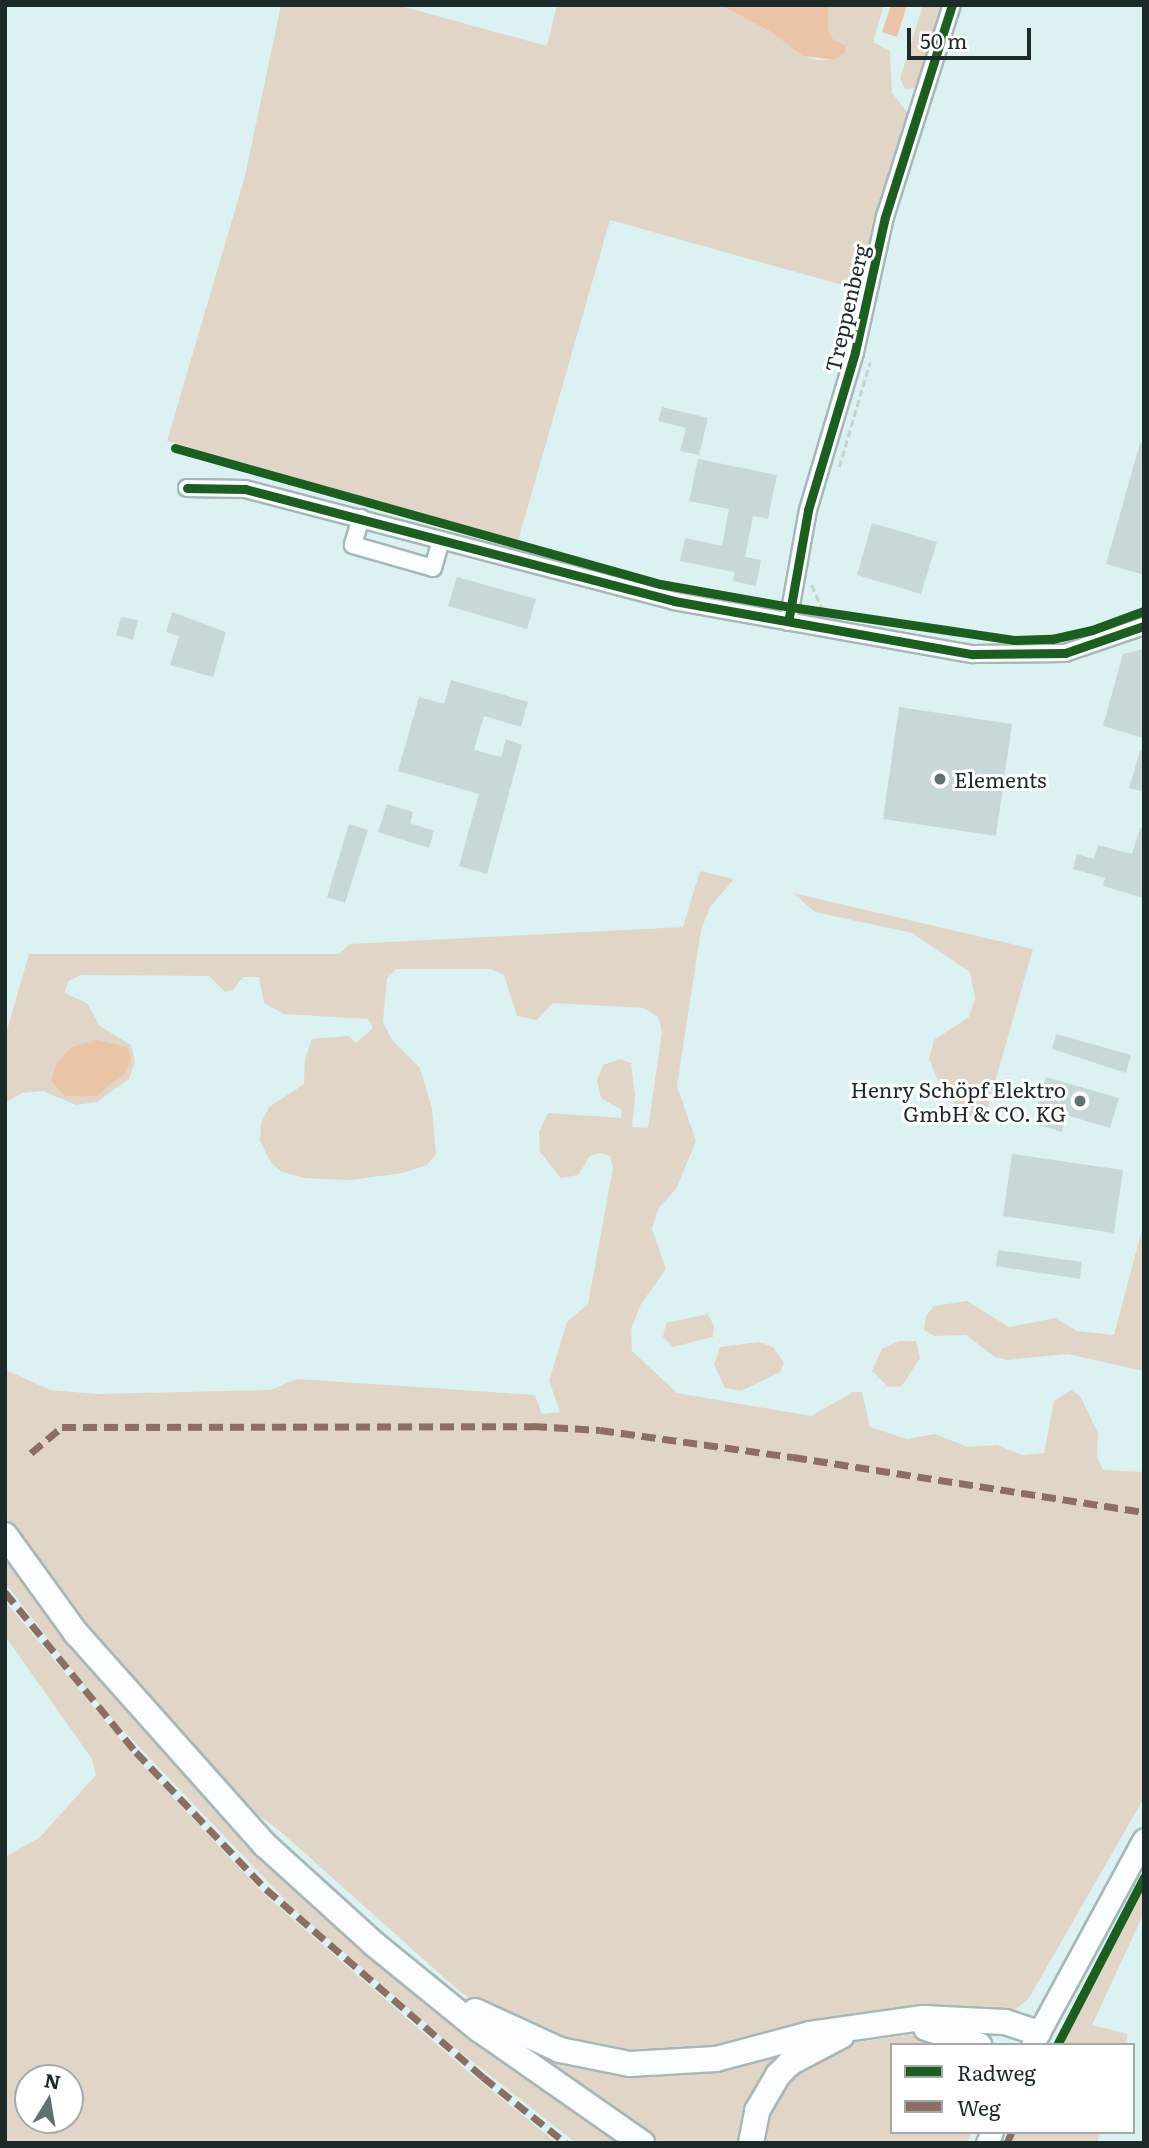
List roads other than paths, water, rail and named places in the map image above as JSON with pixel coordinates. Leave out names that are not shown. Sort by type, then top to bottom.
[{"type":"highway","points":[[5,1535],[76,1633],[203,1779],[265,1844],[403,1967],[524,2063],[642,2143]]},
{"type":"highway","points":[[403,1967],[529,2039],[611,2062],[659,2065],[716,2059],[810,2034],[923,2018],[1004,2022],[1035,2039]]},
{"type":"highway","points":[[887,2023],[923,2027],[973,2043]]},
{"type":"highway","points":[[751,2143],[757,2111],[778,2075],[799,2058],[863,2026]]},
{"type":"main road","points":[[1035,2039],[1144,1839]]},
{"type":"street","name":"Treppenberg","points":[[790,615],[808,510],[855,352],[885,217],[951,5]]},
{"type":"street","points":[[187,488],[245,489],[674,601],[790,615],[1006,657],[1065,653],[1144,625]]},
{"type":"street","points":[[361,518],[353,545],[433,568],[441,540]]},
{"type":"place","name":"Elements","points":[[940,779]]},
{"type":"place","name":"Henry Schöpf Elektro GmbH & CO. KG","points":[[1080,1101]]}]
